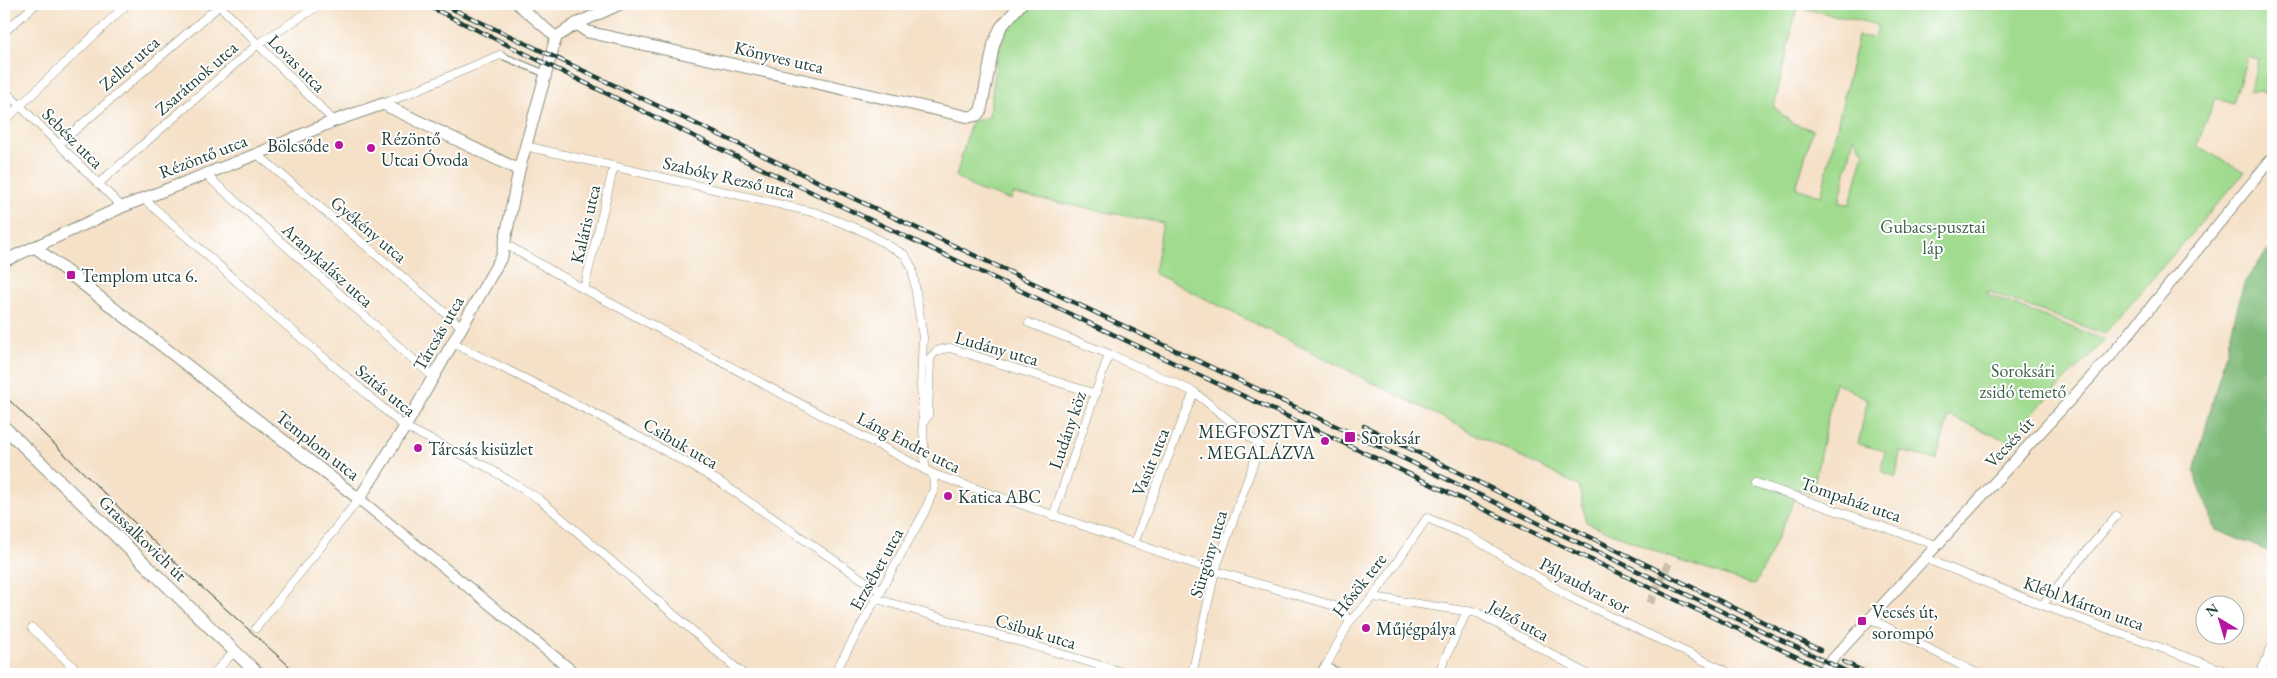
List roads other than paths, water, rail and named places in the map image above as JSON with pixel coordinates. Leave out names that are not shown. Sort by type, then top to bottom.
[{"type":"main road","points":[[556,37],[576,24],[620,4]]},
{"type":"main road","name":"Könyves utca","points":[[576,24],[588,32],[970,117],[977,115],[981,110],[994,43],[1002,27],[1020,4]]},
{"type":"main road","name":"Tárcsás utca","points":[[359,499],[405,427],[502,256],[519,170],[556,37]]},
{"type":"main road","points":[[383,104],[519,170]]},
{"type":"main road","name":"Rézöntő utca","points":[[4,261],[143,198],[383,104]]},
{"type":"main road","name":"Templom utca","points":[[35,247],[359,499]]},
{"type":"main road","name":"Grassalkovich út","points":[[4,427],[258,674]]},
{"type":"street","points":[[4,32],[36,4]]},
{"type":"street","points":[[4,121],[128,4]]},
{"type":"street","name":"Lovas utca","points":[[219,4],[334,122]]},
{"type":"street","name":"Zeller utca","points":[[59,144],[219,4]]},
{"type":"street","name":"Zsarátnok utca","points":[[98,184],[258,44],[321,4]]},
{"type":"street","points":[[517,4],[556,37]]},
{"type":"street","points":[[500,55],[546,74]]},
{"type":"street","name":"Rézöntő utca","points":[[383,104],[500,55]]},
{"type":"street","name":"Sebész utca","points":[[4,90],[122,207]]},
{"type":"street","name":"Szabóky Rezső utca","points":[[525,146],[831,218],[865,232],[905,255],[912,268],[923,337],[922,425]]},
{"type":"street","name":"Gyékény utca","points":[[257,154],[462,327]]},
{"type":"street","name":"Vecsés út","points":[[1819,674],[2115,351],[2273,157]]},
{"type":"street","name":"Kaláris utca","points":[[584,289],[614,166]]},
{"type":"street","name":"Aranykalász utca","points":[[205,174],[433,377]]},
{"type":"street","name":"Szitás utca","points":[[143,198],[272,313],[405,427],[487,467],[539,499],[743,674]]},
{"type":"street","name":"Láng Endre utca","points":[[505,244],[584,289],[925,468],[932,474],[1215,571],[1335,606],[1350,621]]},
{"type":"street","points":[[1029,323],[1109,354],[1194,392]]},
{"type":"street","name":"Csibuk utca","points":[[453,343],[626,429],[694,467],[881,592]]},
{"type":"street","name":"Ludány utca","points":[[922,425],[928,416],[930,359],[934,352],[942,349],[950,348],[1096,394]]},
{"type":"street","name":"Ludány köz","points":[[1054,516],[1109,354]]},
{"type":"street","name":"Sürgöny utca","points":[[1192,674],[1215,571],[1260,444],[1194,392]]},
{"type":"street","name":"Vasút utca","points":[[1134,543],[1194,392]]},
{"type":"street","points":[[922,425],[925,468]]},
{"type":"street","name":"Erzsébet utca","points":[[834,674],[924,513],[934,489],[932,474]]},
{"type":"street","name":"Tompaház utca","points":[[1756,483],[1936,545]]},
{"type":"street","name":"Tárcsás utca","points":[[256,628],[359,499]]},
{"type":"street","name":"Templom utca","points":[[359,499],[576,674]]},
{"type":"street","points":[[2042,605],[2116,516]]},
{"type":"street","name":"Hősök tere","points":[[1323,671],[1350,621],[1373,597],[1427,518]]},
{"type":"street","name":"Pályaudvar sor","points":[[1427,518],[1470,536],[1570,597],[1732,674]]},
{"type":"street","name":"Klébl Márton utca","points":[[1924,558],[2042,605],[2234,674]]},
{"type":"street","name":"Jelző utca","points":[[1373,597],[1478,614],[1587,674]]},
{"type":"street","name":"Csibuk utca","points":[[877,600],[1129,674]]},
{"type":"street","points":[[1438,674],[1467,611]]},
{"type":"street","points":[[1871,619],[1978,674]]},
{"type":"street","points":[[32,628],[81,674]]},
{"type":"street","points":[[2260,674],[2273,644]]},
{"type":"street","points":[[213,674],[234,652]]},
{"type":"street","points":[[1323,671],[1338,674]]},
{"type":"tunnel","points":[[1650,603],[1669,562]]},
{"type":"tram line","points":[[4,395],[186,573],[298,674]]},
{"type":"railway","points":[[424,4],[716,147],[1833,674]]},
{"type":"railway","points":[[442,4],[1359,437],[1852,674]]},
{"type":"railway","points":[[1364,426],[1820,650]]},
{"type":"railway","points":[[1844,662],[1869,674]]},
{"type":"place","name":"Bölcsőde","points":[[339,145]]},
{"type":"place","name":"Rézöntő Utcai Óvoda","points":[[371,148]]},
{"type":"place","name":"Templom utca 6.","points":[[71,275]]},
{"type":"place","name":"Soroksár","points":[[1350,437]]},
{"type":"place","name":"MEGFOSZTVA . MEGALÁZVA","points":[[1325,441]]},
{"type":"place","name":"Tárcsás kisüzlet","points":[[418,448]]},
{"type":"place","name":"Katica ABC","points":[[948,496]]},
{"type":"place","name":"Vecsés út, sorompó","points":[[1862,621]]},
{"type":"place","name":"Műjégpálya","points":[[1366,628]]},
{"type":"park label","name":"Gubacs-pusztai láp","points":[[1933,236]]},
{"type":"park label","name":"Soroksári zsidó temető","points":[[2023,380]]}]
